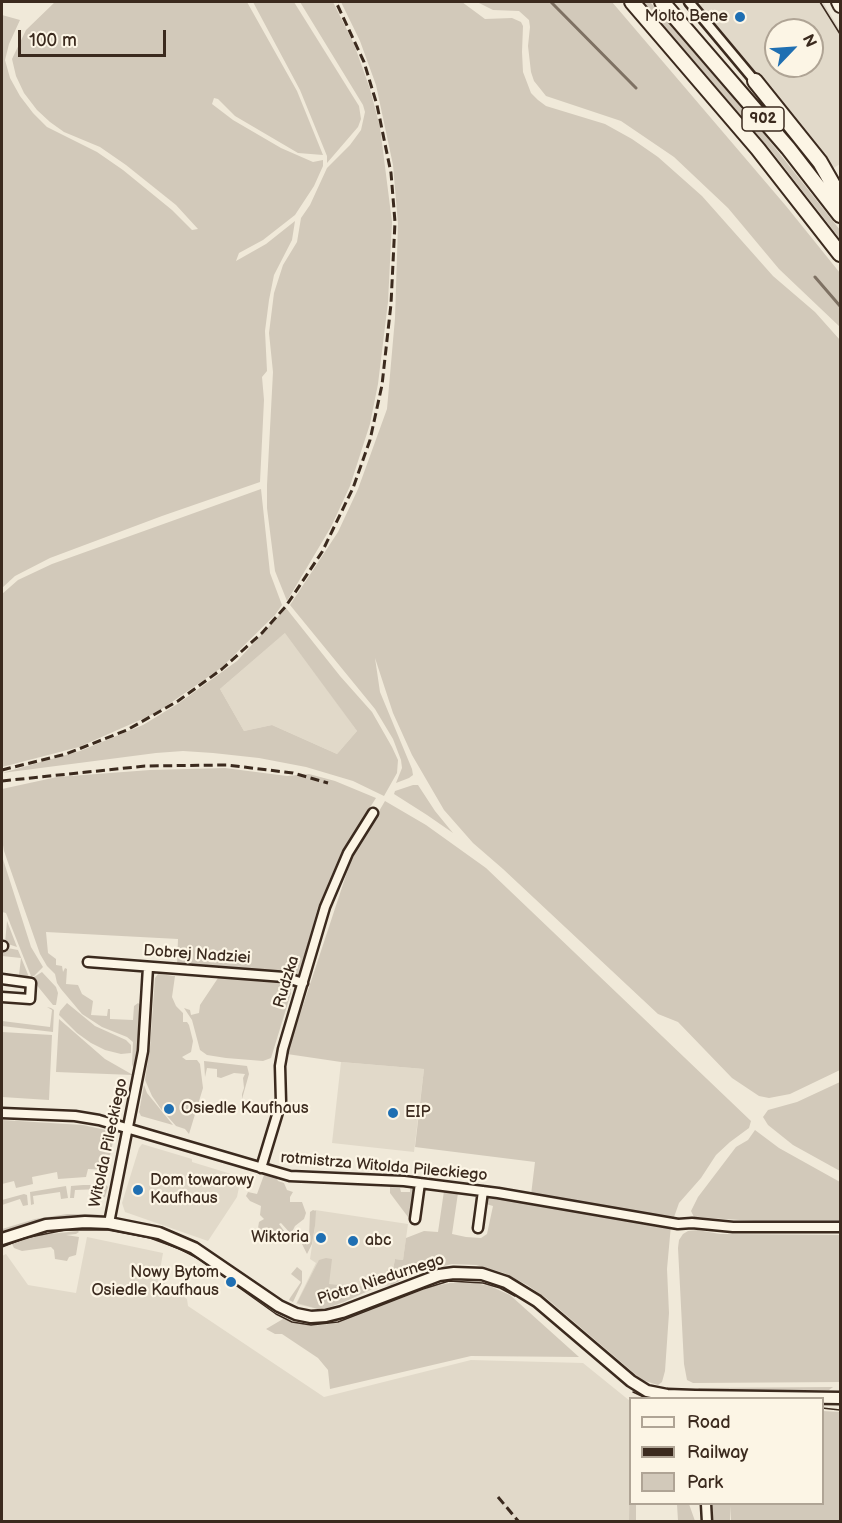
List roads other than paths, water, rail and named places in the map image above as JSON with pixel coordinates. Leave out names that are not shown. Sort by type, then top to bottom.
[{"type":"main road","name":"902","points":[[632,2],[758,149],[840,254]]},
{"type":"main road","name":"902","points":[[662,2],[788,148],[840,215]]},
{"type":"main road","points":[[838,2],[840,6]]},
{"type":"main road","points":[[755,81],[820,162],[840,197]]},
{"type":"street","points":[[689,2],[755,81]]},
{"type":"street","name":"Rudzka","points":[[261,1168],[281,1101],[280,1066],[283,1049],[325,907],[348,853],[373,813]]},
{"type":"street","name":"Dobrej Nadziei","points":[[88,962],[284,977],[303,983]]},
{"type":"street","name":"Witolda Pileckiego","points":[[109,1223],[144,1046],[148,967]]},
{"type":"street","points":[[2,979],[31,983],[30,999],[2,997]]},
{"type":"street","name":"rotmistrza Witolda Pileckiego","points":[[2,1113],[75,1116],[129,1128],[294,1177],[384,1179],[420,1183],[483,1191],[678,1224],[733,1227],[840,1227]]},
{"type":"street","points":[[415,1219],[420,1183]]},
{"type":"street","points":[[478,1228],[483,1191]]},
{"type":"street","name":"Piotra Niedurnego","points":[[2,1239],[29,1229],[54,1224],[109,1223],[159,1233],[194,1248],[279,1306],[303,1316],[331,1315],[439,1275],[462,1272],[487,1275],[506,1282],[537,1301],[631,1381],[647,1391],[667,1395],[719,1397]]},
{"type":"street","name":"Piotra Niedurnego","points":[[824,1398],[840,1397]]},
{"type":"street","points":[[706,1505],[707,1521]]},
{"type":"waterway","points":[[551,2],[636,88]]},
{"type":"waterway","points":[[815,277],[840,306]]},
{"type":"tram line","points":[[820,2],[840,34]]},
{"type":"tram line","points":[[2,1247],[25,1238],[65,1230],[108,1230],[150,1238],[199,1259],[276,1314],[292,1322],[311,1325],[338,1322],[449,1281],[483,1283],[515,1296]]},
{"type":"tram line","points":[[633,1392],[644,1397]]},
{"type":"tram line","points":[[824,1408],[840,1410]]},
{"type":"railway","points":[[2,770],[66,754],[127,730],[178,701],[222,669],[262,633],[286,606],[322,552],[353,488],[370,440],[382,385],[391,304],[395,222],[391,173],[377,105],[364,62],[336,2]]},
{"type":"railway","points":[[2,781],[145,766],[227,765],[293,773],[328,783]]},
{"type":"railway","points":[[498,1497],[519,1522]]},
{"type":"place","name":"Molto Bene","points":[[740,17]]},
{"type":"place","name":"Osiedle Kaufhaus","points":[[169,1109]]},
{"type":"place","name":"EIP","points":[[393,1113]]},
{"type":"place","name":"Dom towarowy Kaufhaus","points":[[138,1190]]},
{"type":"place","name":"Wiktoria","points":[[321,1238]]},
{"type":"place","name":"abc","points":[[353,1241]]},
{"type":"place","name":"Nowy Bytom Osiedle Kaufhaus","points":[[231,1282]]}]
